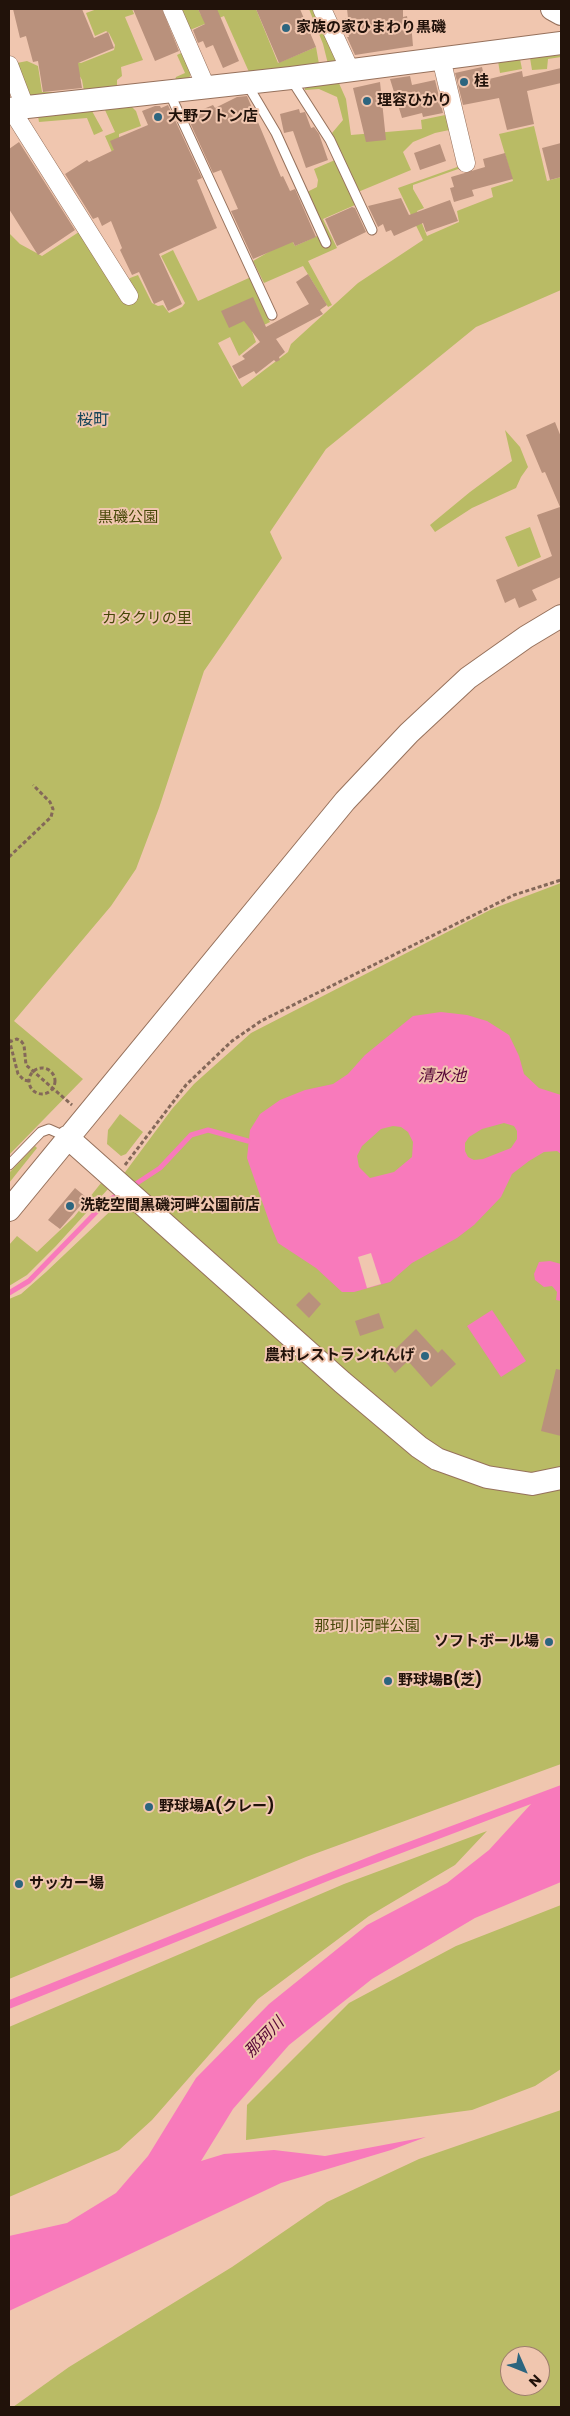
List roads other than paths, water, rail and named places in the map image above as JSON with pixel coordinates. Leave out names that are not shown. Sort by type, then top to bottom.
[{"type":"street","points":[[172,9],[206,87]]},
{"type":"street","points":[[322,9],[350,70]]},
{"type":"street","points":[[552,9],[561,14]]},
{"type":"street","points":[[15,108],[291,78],[561,43]]},
{"type":"street","points":[[441,58],[466,163]]},
{"type":"street","points":[[9,65],[15,108],[129,296]]},
{"type":"street","points":[[9,1210],[67,1137],[345,801],[409,732],[468,678],[526,637],[561,616]]},
{"type":"street","points":[[67,1137],[342,1382],[419,1447],[437,1458],[487,1477],[532,1484],[561,1478]]},
{"type":"lane","points":[[291,78],[330,140],[372,230]]},
{"type":"lane","points":[[246,83],[276,133],[326,243]]},
{"type":"lane","points":[[169,92],[272,315]]},
{"type":"lane","points":[[9,1165],[41,1132],[49,1128],[67,1137]]},
{"type":"water","name":"清水池","points":[[441,1012],[467,1015],[487,1021],[509,1035],[519,1056],[524,1074],[539,1088],[561,1095],[561,1154],[557,1151],[544,1152],[529,1161],[512,1174],[501,1197],[474,1225],[457,1238],[412,1263],[390,1282],[354,1292],[342,1292],[316,1268],[278,1243],[247,1158],[250,1130],[260,1114],[280,1100],[305,1090],[333,1084],[348,1074],[365,1055],[413,1016]],"holes":[[[504,1123],[514,1126],[517,1131],[517,1139],[511,1148],[483,1159],[474,1160],[468,1157],[465,1151],[465,1143],[469,1137],[482,1129]],[[393,1126],[401,1127],[408,1132],[413,1142],[412,1157],[394,1172],[370,1178],[359,1167],[357,1156],[362,1146],[381,1129]]]},
{"type":"water","points":[[550,1261],[561,1264],[561,1301],[556,1300],[557,1292],[552,1286],[544,1287],[535,1280],[534,1274],[539,1262]]},
{"type":"water","points":[[492,1310],[526,1361],[501,1377],[467,1326]]},
{"type":"water","name":"那珂川","points":[[561,1785],[561,1882],[475,1918],[372,1979],[289,2045],[233,2109],[201,2161],[224,2154],[274,2150],[325,2156],[426,2137],[391,2150],[281,2183],[9,2311],[9,2236],[67,2223],[116,2193],[148,2156],[196,2078],[269,2004],[367,1925],[447,1883],[489,1850],[531,1804],[333,1879],[9,2009],[9,2000],[379,1853]]},
{"type":"waterway","points":[[131,1187],[160,1168],[191,1135],[208,1130],[248,1141]]},
{"type":"waterway","points":[[9,1293],[29,1281],[106,1202],[121,1193]]},
{"type":"place","name":"家族の家ひまわり黒磯","points":[[286,28]]},
{"type":"place","name":"桂","points":[[464,82]]},
{"type":"place","name":"理容ひかり","points":[[367,101]]},
{"type":"place","name":"大野フトン店","points":[[158,117]]},
{"type":"place","name":"洗乾空間黒磯河畔公園前店","points":[[70,1206]]},
{"type":"place","name":"農村レストランれんげ","points":[[425,1356]]},
{"type":"place","name":"ソフトボール場","points":[[549,1642]]},
{"type":"place","name":"野球場B(芝)","points":[[388,1681]]},
{"type":"place","name":"野球場A(クレー)","points":[[149,1807]]},
{"type":"place","name":"サッカー場","points":[[19,1884]]},
{"type":"district","name":"桜町","points":[[93,421]]},
{"type":"park label","name":"黒磯公園","points":[[128,518]]},
{"type":"park label","name":"カタクリの里","points":[[147,619]]},
{"type":"park label","name":"那珂川河畔公園","points":[[367,1627]]}]
